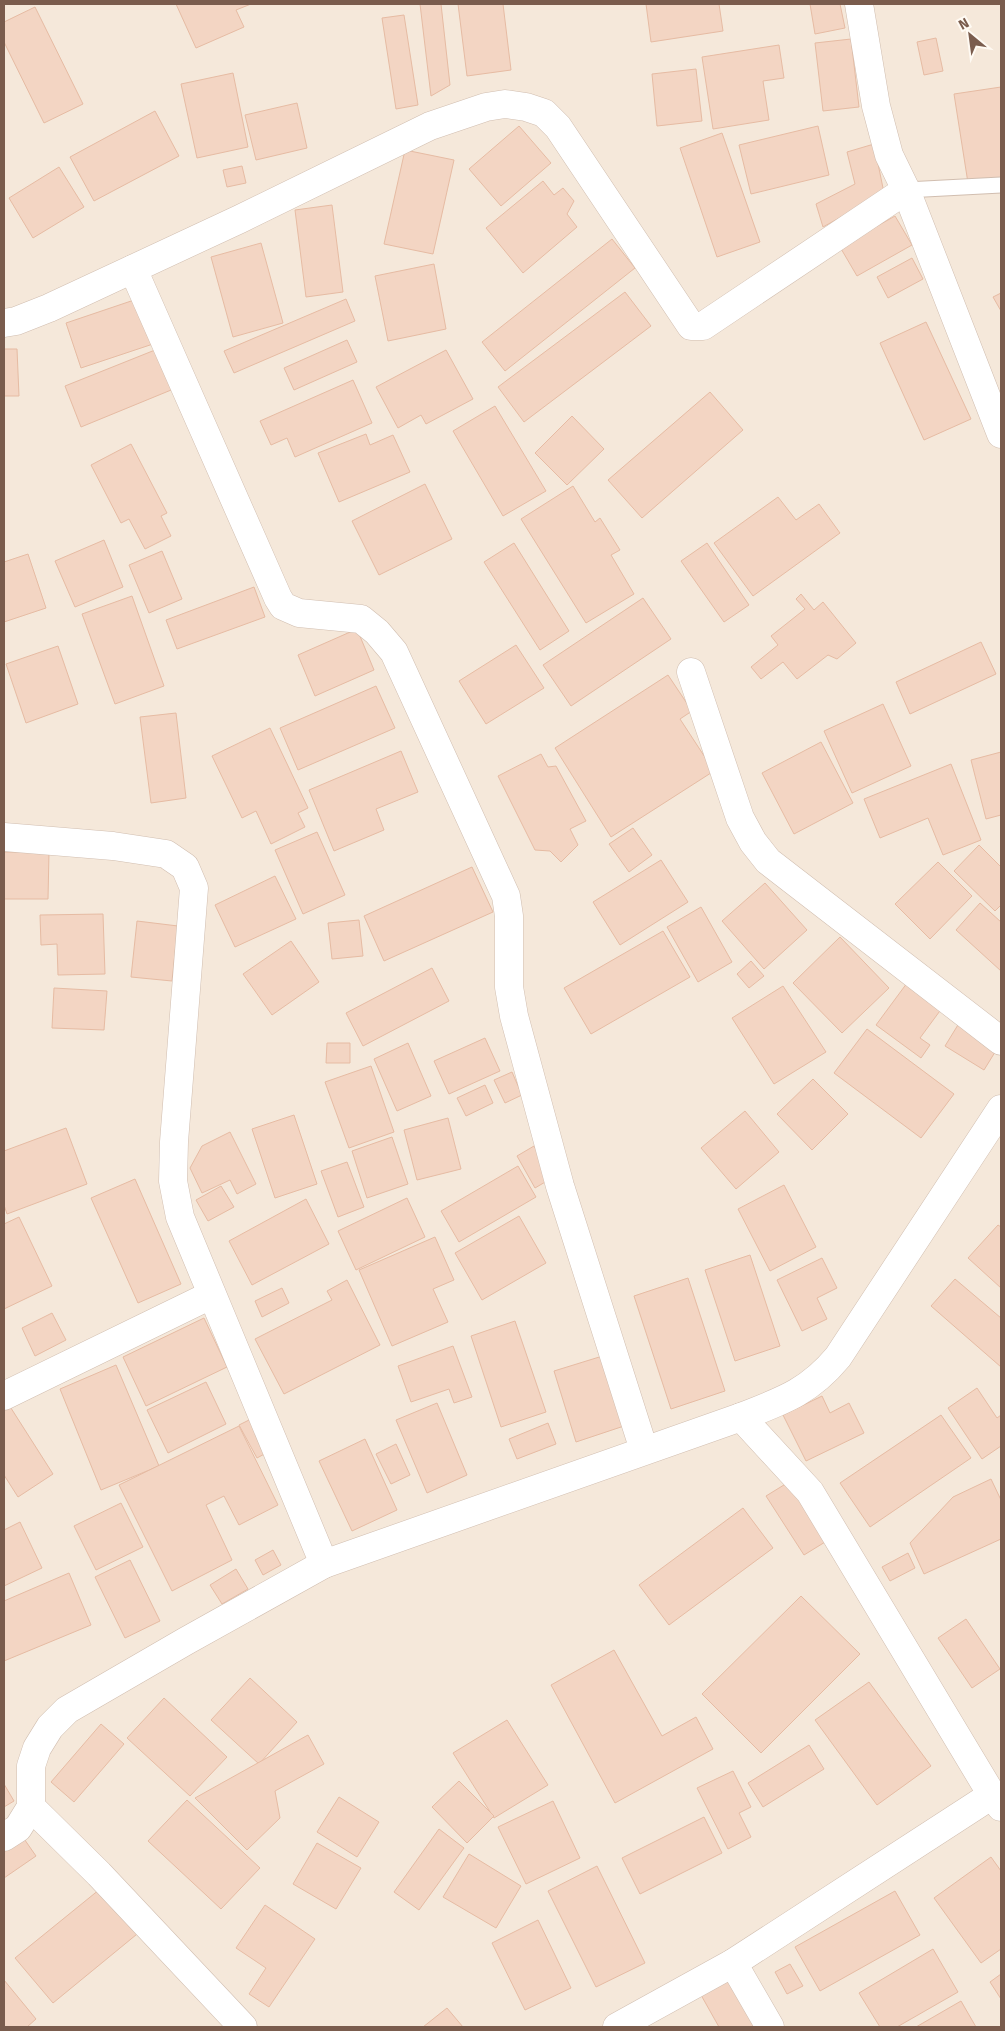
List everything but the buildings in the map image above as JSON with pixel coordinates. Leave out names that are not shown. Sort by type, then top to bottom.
[{"type":"street","points":[[859,4],[876,106],[889,155],[906,190],[1001,434]]},
{"type":"street","points":[[4,323],[16,322],[49,308],[240,219],[430,126],[486,107],[504,104],[526,107],[544,114],[558,127],[691,326],[703,326],[906,190]]},
{"type":"street","points":[[133,269],[278,598],[283,606],[299,614],[361,619],[377,632],[394,652],[506,896],[509,916],[509,987],[514,1016],[560,1186],[644,1450]]},
{"type":"street","points":[[691,672],[740,818],[753,842],[768,861],[1001,1041]]},
{"type":"street","points":[[4,837],[113,846],[166,854],[185,867],[194,888],[174,1142],[173,1181],[180,1217],[324,1564]]},
{"type":"street","points":[[4,1837],[18,1828],[31,1807],[31,1766],[37,1748],[50,1727],[67,1710],[186,1641],[324,1564],[741,1417],[795,1395],[824,1374],[838,1357],[1001,1109]]},
{"type":"street","points":[[4,1396],[211,1295]]},
{"type":"street","points":[[618,2027],[733,1963],[996,1801],[810,1492],[741,1417]]},
{"type":"street","points":[[31,1807],[99,1874],[243,2027]]},
{"type":"street","points":[[733,1963],[770,2027]]},
{"type":"lane","points":[[906,190],[1001,185]]},
{"type":"shaded area","points":[[4,4],[1001,4],[1001,2027],[4,2027]]}]
